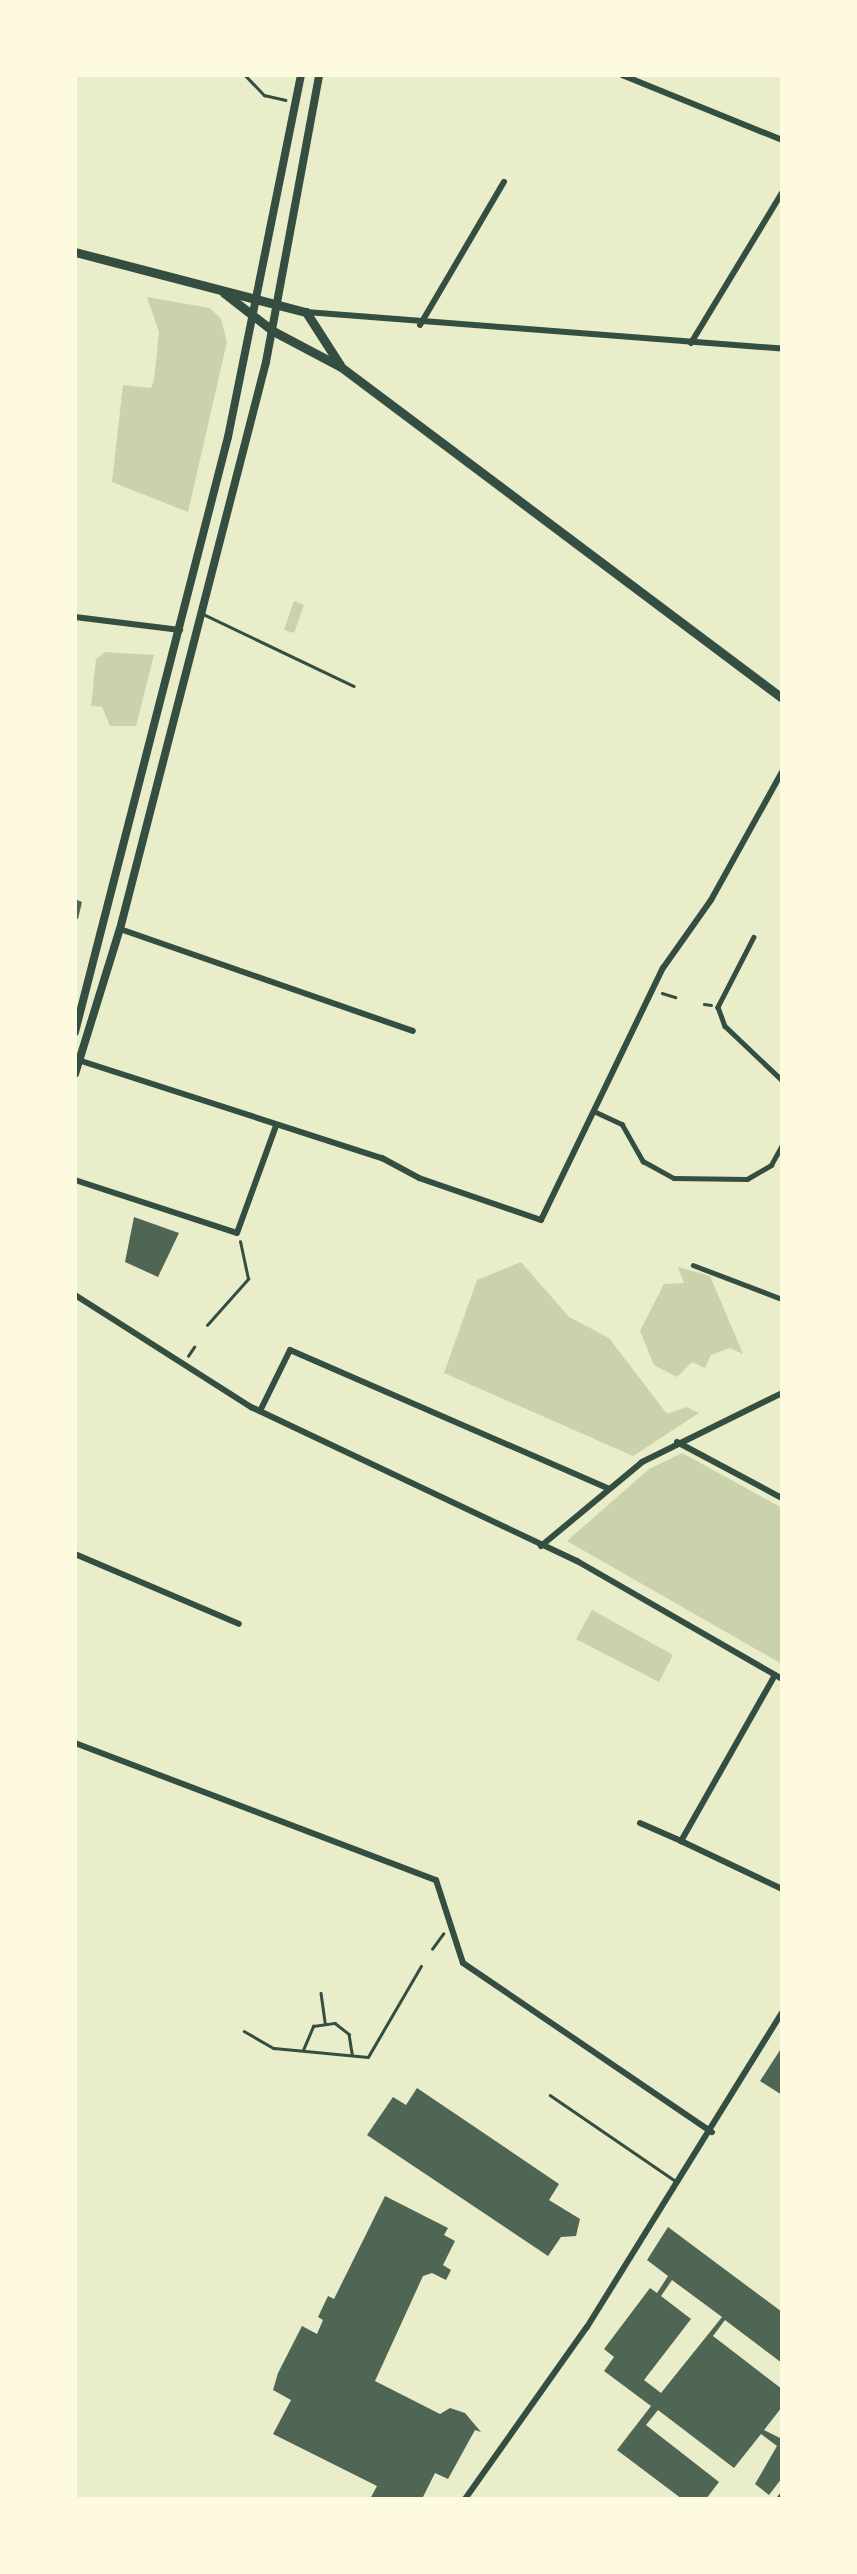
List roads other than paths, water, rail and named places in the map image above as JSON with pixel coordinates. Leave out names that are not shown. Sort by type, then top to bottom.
[{"type":"main road","points":[[75,252],[224,293],[306,312],[341,367]]},
{"type":"main road","points":[[224,293],[273,331],[341,367],[782,698]]},
{"type":"street","points":[[75,1032],[228,437],[252,299],[301,75]]},
{"type":"street","points":[[75,1074],[120,929],[273,331],[319,75]]},
{"type":"street","points":[[622,75],[782,140]]},
{"type":"street","points":[[420,325],[504,182]]},
{"type":"street","points":[[691,343],[782,193]]},
{"type":"street","points":[[306,312],[420,325],[782,349]]},
{"type":"street","points":[[75,617],[180,630]]},
{"type":"street","points":[[78,1060],[382,1158],[419,1178],[541,1220],[596,1112],[653,989],[782,772]]},
{"type":"street","points":[[120,929],[413,1031]]},
{"type":"street","points":[[754,937],[718,1007],[725,1026],[782,1080]]},
{"type":"street","points":[[596,1112],[622,1124],[643,1161],[674,1178],[747,1179],[771,1165],[782,1145]]},
{"type":"street","points":[[75,1180],[237,1233],[276,1126]]},
{"type":"street","points":[[693,1265],[782,1299]]},
{"type":"street","points":[[75,1295],[260,1411],[541,1546],[778,1677],[681,1841]]},
{"type":"street","points":[[260,1411],[290,1350],[607,1488]]},
{"type":"street","points":[[541,1546],[607,1488],[677,1443],[782,1393]]},
{"type":"street","points":[[677,1443],[782,1498]]},
{"type":"street","points":[[75,1554],[239,1624]]},
{"type":"street","points":[[75,1743],[436,1880],[463,1963],[712,2132]]},
{"type":"street","points":[[639,1823],[782,1889]]},
{"type":"street","points":[[465,2499],[679,2183],[782,2013]]},
{"type":"lane","points":[[202,614],[354,686]]},
{"type":"lane","points":[[550,2095],[679,2183]]}]
